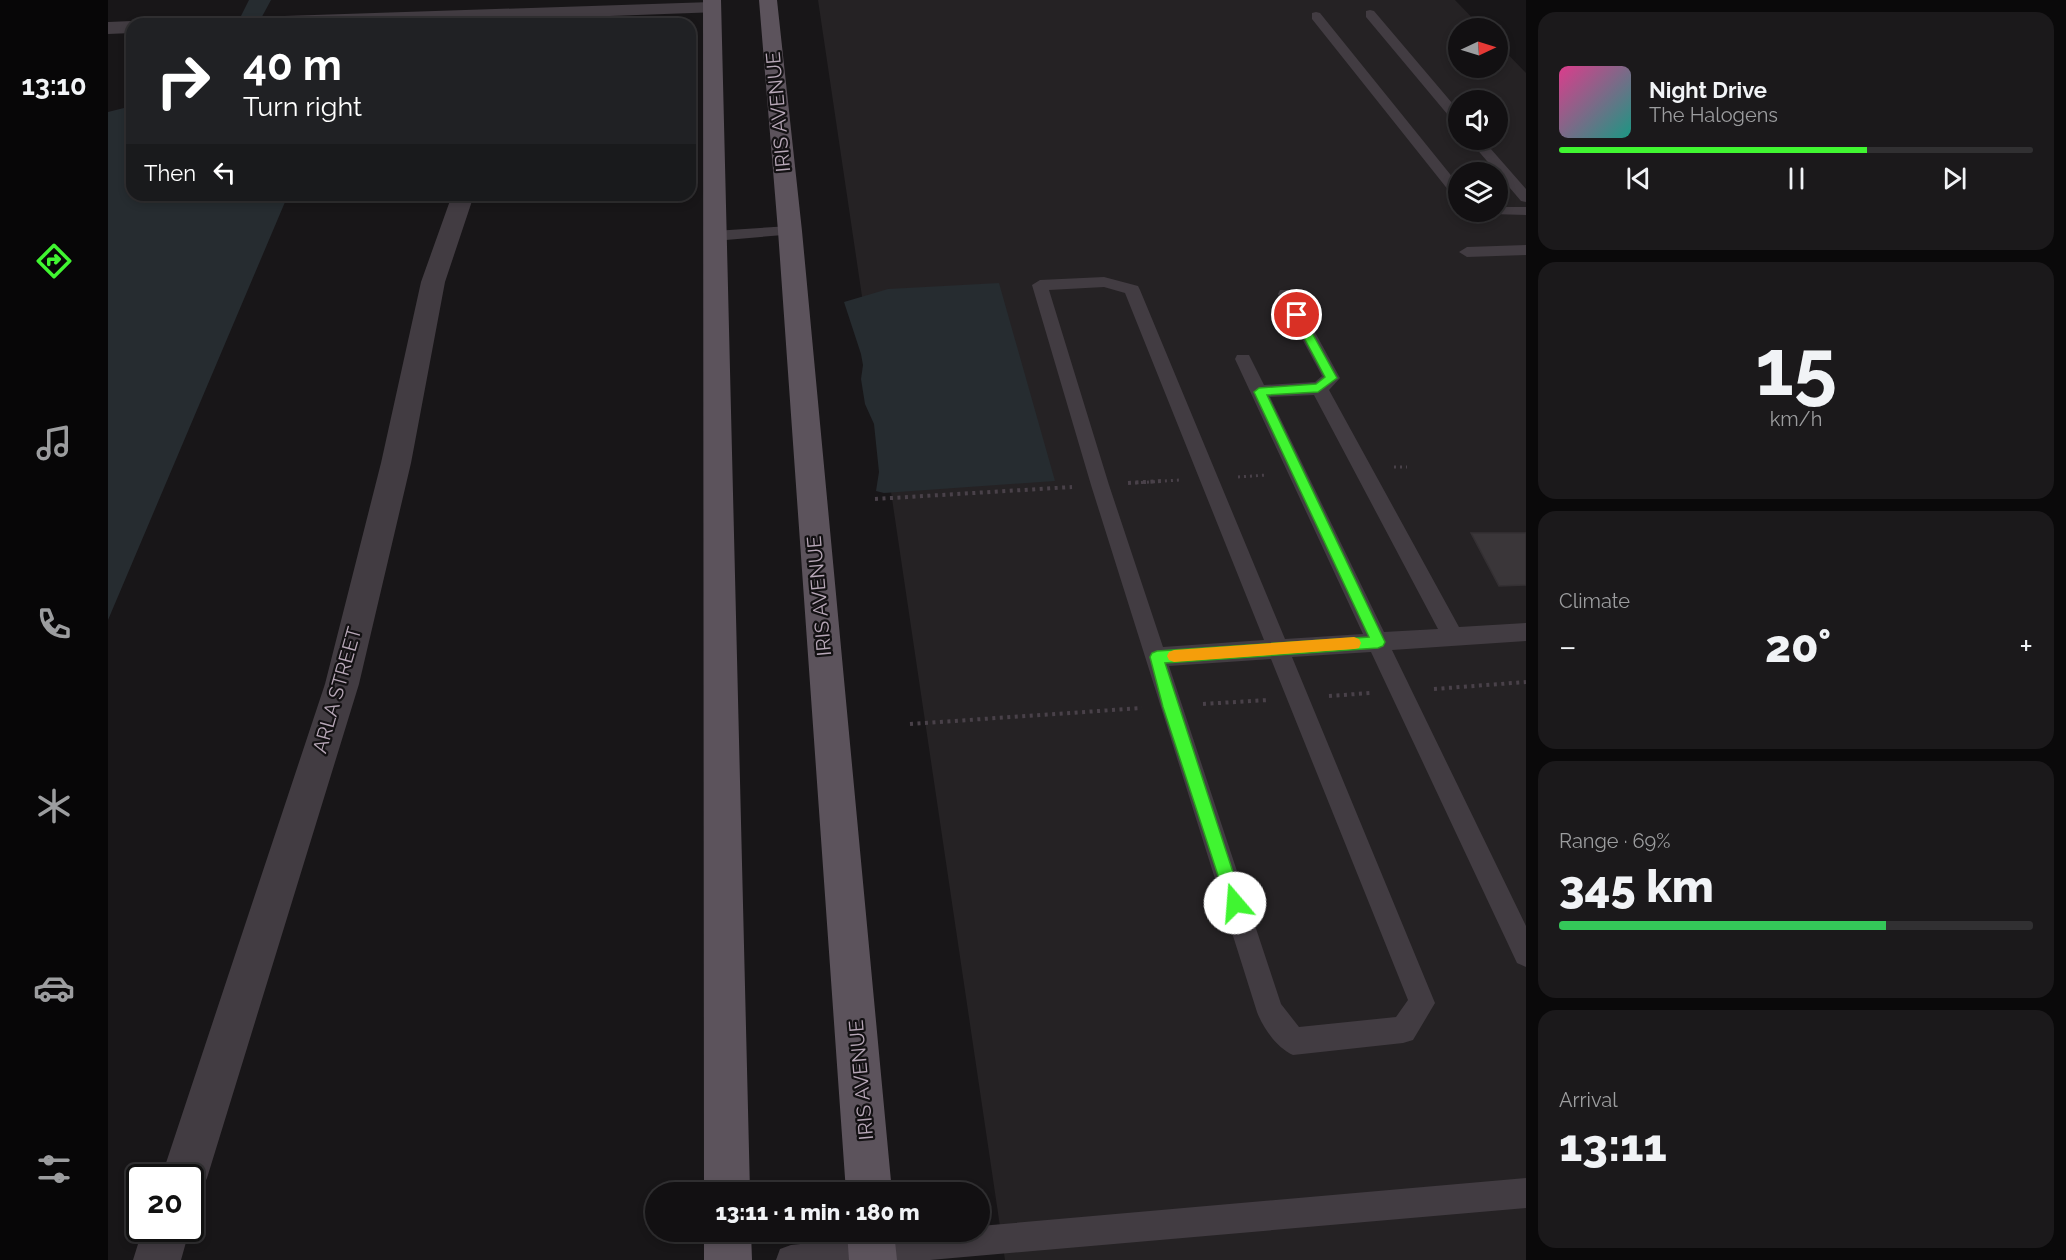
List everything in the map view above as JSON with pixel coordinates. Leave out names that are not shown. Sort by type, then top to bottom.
[{"type":"main road","name":"IRIS AVENUE","points":[[768,0],[790,231],[868,1182]]},
{"type":"main road","points":[[712,4],[727,1182]]},
{"type":"main road","points":[[728,1242],[728,1260]]},
{"type":"street","points":[[392,18],[712,4]]},
{"type":"street","points":[[108,28],[126,27]]},
{"type":"street","name":"ARLA STREET","points":[[188,1164],[342,684],[396,463],[433,282],[461,201]]},
{"type":"street","points":[[157,1260],[163,1242]]},
{"type":"lane","points":[[1370,14],[1448,106]]},
{"type":"lane","points":[[1316,16],[1448,181]]},
{"type":"lane","points":[[1485,150],[1526,198]]},
{"type":"lane","points":[[1508,211],[1526,211]]},
{"type":"lane","points":[[714,236],[790,231]]},
{"type":"lane","points":[[1467,252],[1526,250]]},
{"type":"lane","points":[[1104,282],[1132,290],[1422,1003],[1403,1030],[1293,1041],[1270,1012],[1100,485],[1040,285],[1104,282]]},
{"type":"lane","points":[[1259,392],[1318,388],[1331,378],[1286,294]]},
{"type":"lane","points":[[1243,359],[1526,954]]},
{"type":"lane","points":[[1318,388],[1453,637]]},
{"type":"lane","points":[[1157,657],[1526,632]]},
{"type":"lane","points":[[791,1260],[872,1247],[1526,1193]]},
{"type":"path","points":[[1362,469],[1407,467]]},
{"type":"path","points":[[875,499],[1298,473]]},
{"type":"path","points":[[910,724],[1526,682]]},
{"type":"shaded area","points":[[249,0],[271,0],[261,18],[240,18]]},
{"type":"shaded area","points":[[818,0],[1455,0],[1472,18],[1448,18],[1448,78],[1508,78],[1508,54],[1526,73],[1526,1260],[1005,1260]]},
{"type":"shaded area","points":[[126,108],[126,201],[285,201],[108,620],[108,112]]},
{"type":"shaded area","points":[[999,283],[1055,481],[884,493],[876,491],[879,472],[874,424],[865,404],[861,379],[863,365],[861,354],[844,302],[888,289]]},
{"type":"building","points":[[1471,533],[1526,533],[1526,585],[1499,586]]},
{"type":"slow traffic","points":[[1174,656],[1354,643]]},
{"type":"route","points":[[1235,903],[1170,707],[1157,657],[1378,642],[1259,392],[1318,388],[1331,378],[1297,315]]}]
